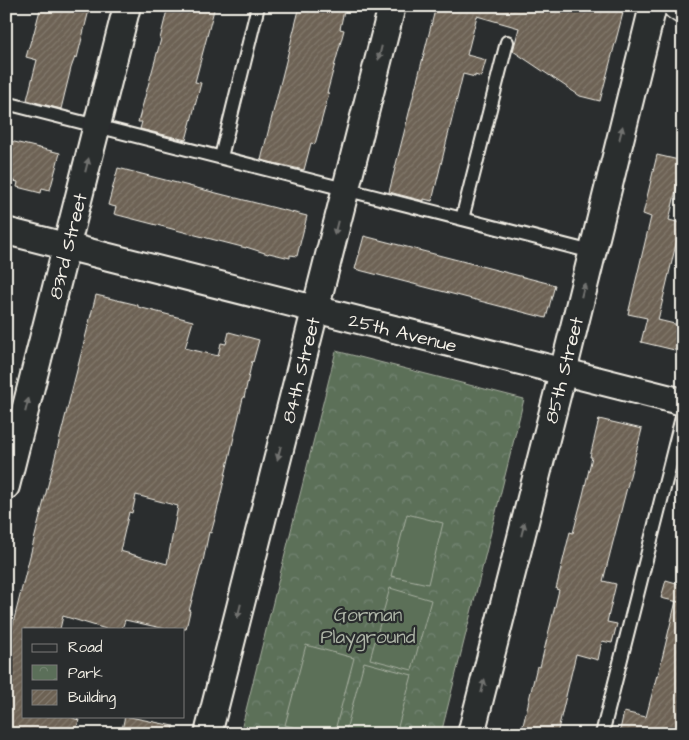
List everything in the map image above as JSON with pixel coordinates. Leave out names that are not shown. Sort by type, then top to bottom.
[{"type":"main road","points":[[677,6],[683,10]]},
{"type":"street","name":"83rd Street","points":[[6,486],[127,6]]},
{"type":"street","name":"84th Street","points":[[208,734],[392,6]]},
{"type":"street","name":"85th Street","points":[[472,734],[653,6]]},
{"type":"street","name":"25th Avenue","points":[[6,230],[683,402]]},
{"type":"lane","points":[[221,158],[258,6]]},
{"type":"lane","points":[[462,219],[507,42]]},
{"type":"lane","points":[[6,103],[592,252]]},
{"type":"lane","points":[[602,734],[683,413]]},
{"type":"green space","name":"Gorman Playground","points":[[336,351],[524,399],[441,734],[240,734]]},
{"type":"green space","points":[[407,514],[443,523],[428,584],[391,576]]},
{"type":"green space","points":[[390,588],[431,600],[412,670],[370,659]]},
{"type":"green space","points":[[306,645],[354,658],[334,734],[319,734],[285,725]]},
{"type":"green space","points":[[364,662],[412,675],[396,734],[345,734]]},
{"type":"building","points":[[41,6],[90,6],[77,58],[75,57],[71,68],[61,109],[27,100],[37,60],[26,57]]},
{"type":"building","points":[[168,6],[215,6],[195,82],[201,83],[186,140],[140,129],[142,122],[138,122]]},
{"type":"building","points":[[300,6],[345,6],[340,29],[344,30],[327,93],[329,93],[315,144],[311,143],[304,170],[261,160]]},
{"type":"building","points":[[436,6],[614,6],[623,13],[600,101],[580,96],[513,51],[519,28],[477,16],[467,55],[486,60],[481,77],[463,74],[432,201],[424,199],[424,201],[389,192]]},
{"type":"building","points":[[6,140],[60,153],[50,190],[42,188],[41,193],[17,187],[18,182],[6,179]]},
{"type":"building","points":[[657,155],[683,161],[669,220],[681,223],[658,320],[683,326],[683,352],[641,342],[647,318],[628,314],[651,217],[643,214]]},
{"type":"building","points":[[118,168],[307,216],[297,256],[290,255],[290,258],[268,254],[114,214],[116,207],[108,205]]},
{"type":"building","points":[[364,236],[555,285],[546,318],[355,269]]},
{"type":"building","points":[[96,295],[193,321],[185,348],[218,356],[221,343],[226,344],[229,332],[259,340],[252,361],[216,515],[211,533],[209,532],[186,629],[161,628],[125,620],[122,628],[103,628],[63,616],[60,628],[22,628],[22,718],[73,718],[79,720],[75,734],[6,734],[6,651]],"holes":[[[136,495],[178,506],[167,564],[120,551],[129,512],[132,513]]]},
{"type":"building","points":[[599,419],[642,429],[603,581],[616,584],[607,622],[617,624],[612,643],[602,641],[598,660],[576,654],[557,734],[521,734],[537,666],[540,667],[559,590],[556,589],[570,532],[573,533],[583,495]]},
{"type":"building","points":[[666,580],[683,585],[683,734],[636,734],[620,730],[624,712],[646,717],[676,602],[661,598]]},
{"type":"building","points":[[125,718],[135,718],[174,726],[173,734],[121,734]]}]
